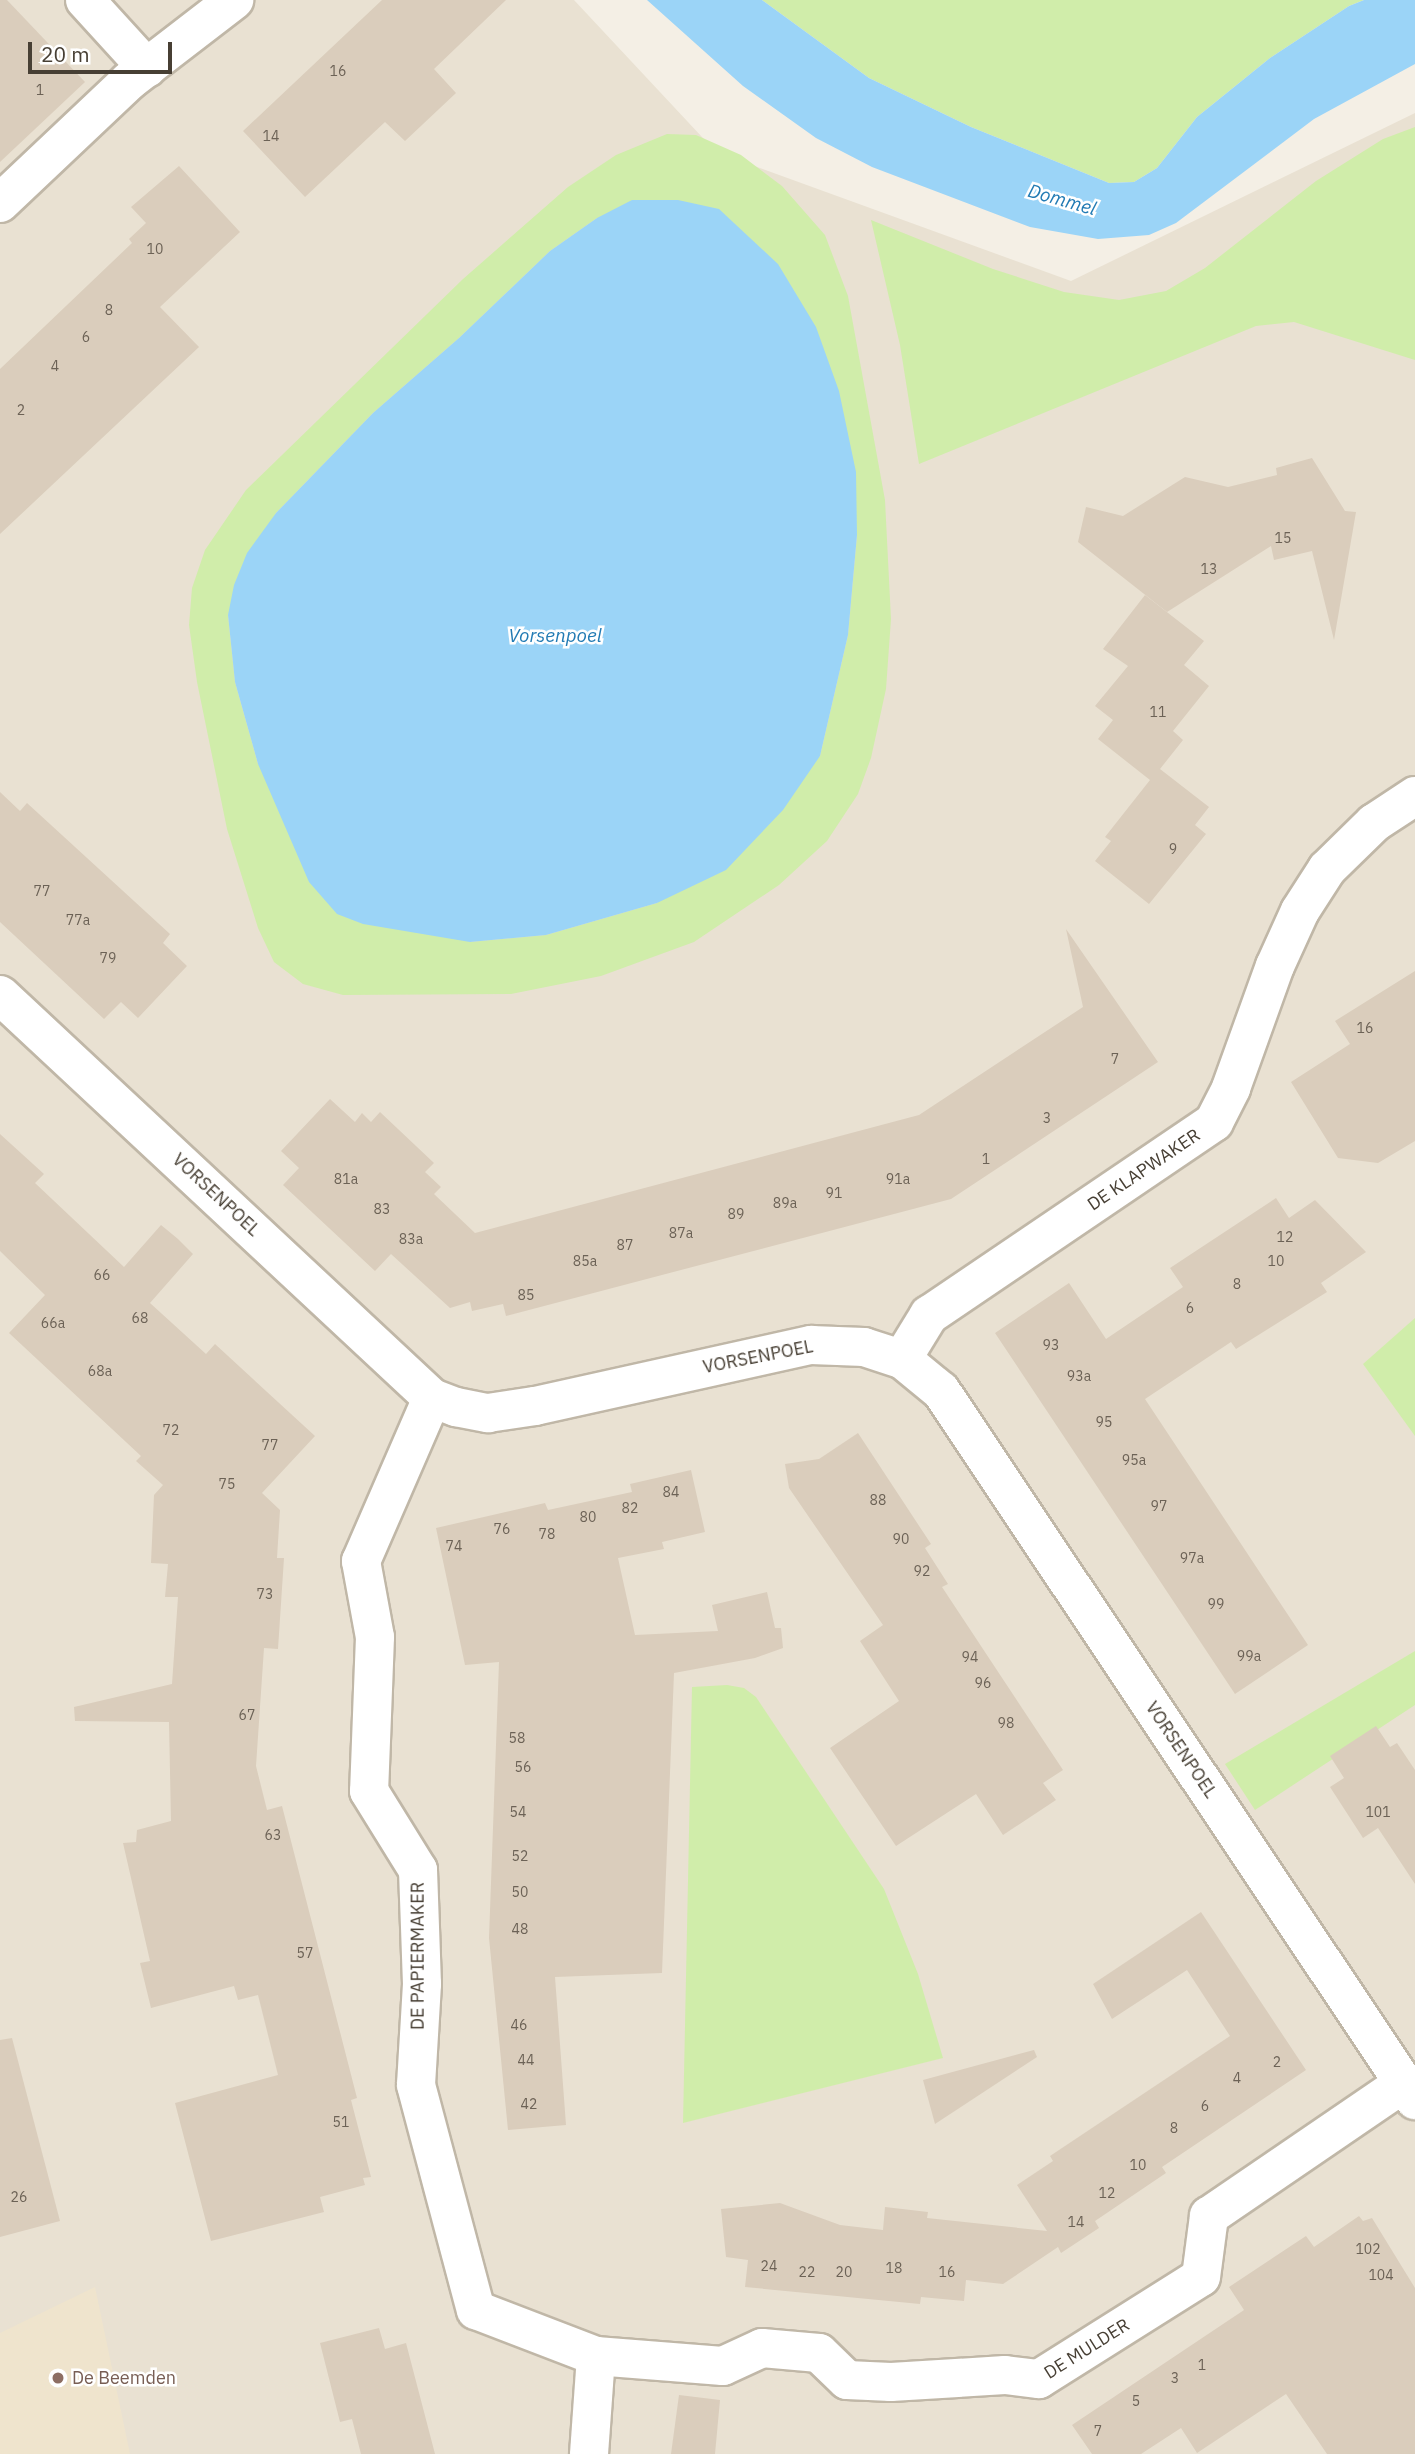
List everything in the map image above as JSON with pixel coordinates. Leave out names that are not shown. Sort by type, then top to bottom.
[{"type":"street","points":[[85,0],[147,68]]},
{"type":"street","points":[[0,203],[128,81],[234,0]]},
{"type":"street","name":"DE KLAPWAKER","points":[[902,1359],[929,1315],[1214,1122],[1231,1088],[1275,966],[1300,911],[1327,869],[1374,823],[1415,796]]},
{"type":"street","name":"VORSENPOEL","points":[[0,995],[432,1398],[456,1407],[488,1413],[535,1406],[811,1345],[864,1347],[902,1359],[941,1391],[1410,2092]]},
{"type":"street","name":"DE PAPIERMAKER","points":[[432,1398],[360,1561],[375,1637],[369,1791],[418,1870],[422,1984],[416,2085],[476,2310],[596,2356]]},
{"type":"street","name":"DE MULDER","points":[[596,2356],[723,2366],[762,2348],[819,2353],[847,2380],[891,2382],[1005,2375],[1039,2379],[1202,2277],[1209,2216],[1410,2092]]},
{"type":"street","points":[[589,2454],[596,2356]]},
{"type":"shaded area","points":[[0,0],[574,0],[716,152],[1071,281],[1415,113],[1415,2454],[0,2454]]},
{"type":"shaded area","name":"De Beemden","points":[[95,2287],[130,2454],[0,2454],[0,2333]]},
{"type":"green space","points":[[762,0],[1364,0],[1349,6],[1270,58],[1197,117],[1157,168],[1134,182],[1109,183],[971,127],[869,78]]},
{"type":"green space","points":[[1415,127],[1415,360],[1294,322],[1256,326],[919,464],[900,345],[871,220],[993,269],[1064,292],[1119,300],[1166,291],[1205,268],[1316,181],[1383,139]]},
{"type":"green space","points":[[667,134],[696,135],[741,155],[782,186],[825,235],[848,296],[885,500],[891,619],[886,689],[871,758],[858,794],[827,841],[779,885],[694,942],[601,976],[511,994],[343,995],[303,984],[274,962],[258,928],[227,829],[197,682],[189,625],[192,588],[205,550],[246,490],[463,279],[568,187],[616,155]],"holes":[[[597,218],[857,535],[848,635],[820,756],[657,903],[546,935],[470,942],[258,764],[235,682],[228,615],[276,513],[373,413],[459,338],[550,251]]]},
{"type":"green space","points":[[1415,1318],[1415,1436],[1363,1364]]},
{"type":"green space","points":[[1415,1651],[1415,1705],[1255,1810],[1225,1764]]},
{"type":"green space","points":[[727,1685],[744,1688],[756,1697],[884,1889],[918,1974],[943,2058],[683,2123],[692,1687]]},
{"type":"water","name":"Dommel","points":[[647,0],[762,0],[869,78],[971,127],[1109,183],[1134,182],[1157,168],[1197,117],[1270,58],[1349,6],[1364,0],[1415,0],[1415,64],[1314,119],[1176,223],[1149,235],[1098,239],[1030,227],[872,167],[816,138],[743,86]]},
{"type":"water","name":"Vorsenpoel","points":[[632,200],[678,200],[719,209],[778,264],[816,327],[839,391],[856,472],[857,535],[848,635],[820,756],[783,810],[726,870],[657,903],[546,935],[470,942],[363,924],[337,914],[309,882],[258,764],[235,682],[228,615],[234,585],[247,553],[276,513],[373,413],[459,338],[550,251],[597,218]]},
{"type":"building","points":[[0,0],[7,0],[85,82],[0,162]]},
{"type":"building","points":[[382,0],[506,0],[434,69],[456,93],[405,141],[385,122],[305,197],[243,131]]},
{"type":"building","points":[[179,166],[240,232],[160,307],[199,347],[0,534],[0,369],[132,243],[129,239],[146,223],[131,207]]},
{"type":"building","points":[[1312,458],[1345,511],[1356,512],[1334,640],[1312,551],[1274,560],[1271,546],[1167,612],[1078,542],[1086,507],[1123,516],[1185,477],[1228,487],[1277,475],[1276,468]]},
{"type":"building","points":[[1145,595],[1204,641],[1184,665],[1209,686],[1173,731],[1183,740],[1160,769],[1209,807],[1195,825],[1206,834],[1149,904],[1095,861],[1111,841],[1105,837],[1150,780],[1098,739],[1113,720],[1095,706],[1128,666],[1103,649]]},
{"type":"building","points":[[0,792],[20,811],[27,803],[170,934],[163,943],[187,966],[138,1018],[121,1002],[104,1019],[0,922]]},
{"type":"building","points":[[1066,929],[1158,1062],[951,1199],[506,1316],[503,1304],[472,1311],[470,1302],[450,1308],[391,1254],[375,1271],[283,1185],[299,1168],[281,1151],[330,1099],[355,1122],[362,1113],[371,1122],[380,1112],[434,1163],[425,1172],[441,1187],[434,1194],[475,1233],[919,1115],[1083,1007]]},
{"type":"building","points":[[1415,971],[1415,1141],[1378,1163],[1338,1158],[1291,1082],[1350,1044],[1335,1021]]},
{"type":"building","points":[[0,1134],[44,1174],[35,1183],[124,1267],[161,1225],[178,1239],[193,1254],[150,1303],[206,1354],[215,1344],[315,1436],[262,1493],[280,1510],[277,1558],[284,1558],[278,1649],[264,1648],[256,1766],[267,1810],[282,1806],[357,2098],[351,2100],[371,2177],[363,2178],[365,2185],[320,2197],[324,2212],[211,2241],[175,2103],[278,2075],[258,1995],[238,2000],[234,1986],[151,2008],[140,1963],[150,1961],[123,1843],[136,1842],[137,1830],[171,1821],[169,1722],[75,1721],[74,1707],[172,1684],[178,1597],[165,1597],[168,1564],[151,1563],[154,1495],[163,1485],[136,1461],[141,1456],[9,1333],[45,1295],[0,1251]]},
{"type":"building","points":[[1276,1198],[1289,1218],[1315,1200],[1366,1252],[1321,1283],[1327,1292],[1236,1349],[1231,1342],[1145,1399],[1308,1645],[1235,1694],[995,1333],[1069,1283],[1106,1339],[1183,1287],[1170,1268]]},
{"type":"building","points":[[858,1433],[931,1544],[925,1548],[948,1584],[942,1587],[1063,1770],[1043,1783],[1056,1800],[1003,1835],[976,1794],[896,1846],[830,1748],[899,1701],[860,1641],[883,1625],[789,1488],[785,1464],[819,1459]]},
{"type":"building","points":[[691,1470],[705,1532],[662,1542],[664,1549],[618,1558],[635,1635],[718,1631],[712,1605],[767,1592],[775,1628],[781,1628],[783,1648],[755,1658],[674,1673],[662,1973],[555,1977],[566,2125],[508,2130],[489,1938],[499,1662],[465,1665],[436,1528],[545,1503],[548,1510],[632,1492],[630,1484]]},
{"type":"building","points":[[1376,1726],[1390,1747],[1397,1743],[1415,1770],[1415,1884],[1378,1828],[1363,1838],[1330,1787],[1344,1778],[1330,1756]]},
{"type":"building","points":[[1201,1912],[1306,2070],[1162,2167],[1166,2173],[1095,2221],[1099,2228],[1061,2253],[1058,2247],[1003,2284],[966,2280],[964,2301],[921,2297],[920,2304],[745,2287],[748,2260],[726,2257],[721,2209],[780,2203],[840,2225],[883,2230],[885,2207],[928,2212],[927,2218],[1047,2231],[1017,2185],[1053,2161],[1050,2156],[1230,2036],[1187,1970],[1112,2019],[1093,1984]]},
{"type":"building","points":[[12,2038],[60,2221],[0,2237],[0,2040]]},
{"type":"building","points":[[1034,2050],[1037,2057],[935,2124],[923,2080]]},
{"type":"building","points":[[1359,2216],[1363,2221],[1372,2218],[1415,2288],[1415,2454],[1327,2454],[1286,2394],[1197,2453],[1181,2428],[1141,2454],[1092,2454],[1072,2425],[1244,2310],[1229,2287],[1306,2236],[1314,2247]]},
{"type":"building","points":[[379,2328],[385,2349],[406,2343],[435,2454],[361,2454],[352,2419],[340,2422],[320,2343]]},
{"type":"building","points":[[679,2395],[720,2400],[715,2454],[671,2454]]},
{"type":"place","name":"De Beemden","points":[[58,2378]]}]
